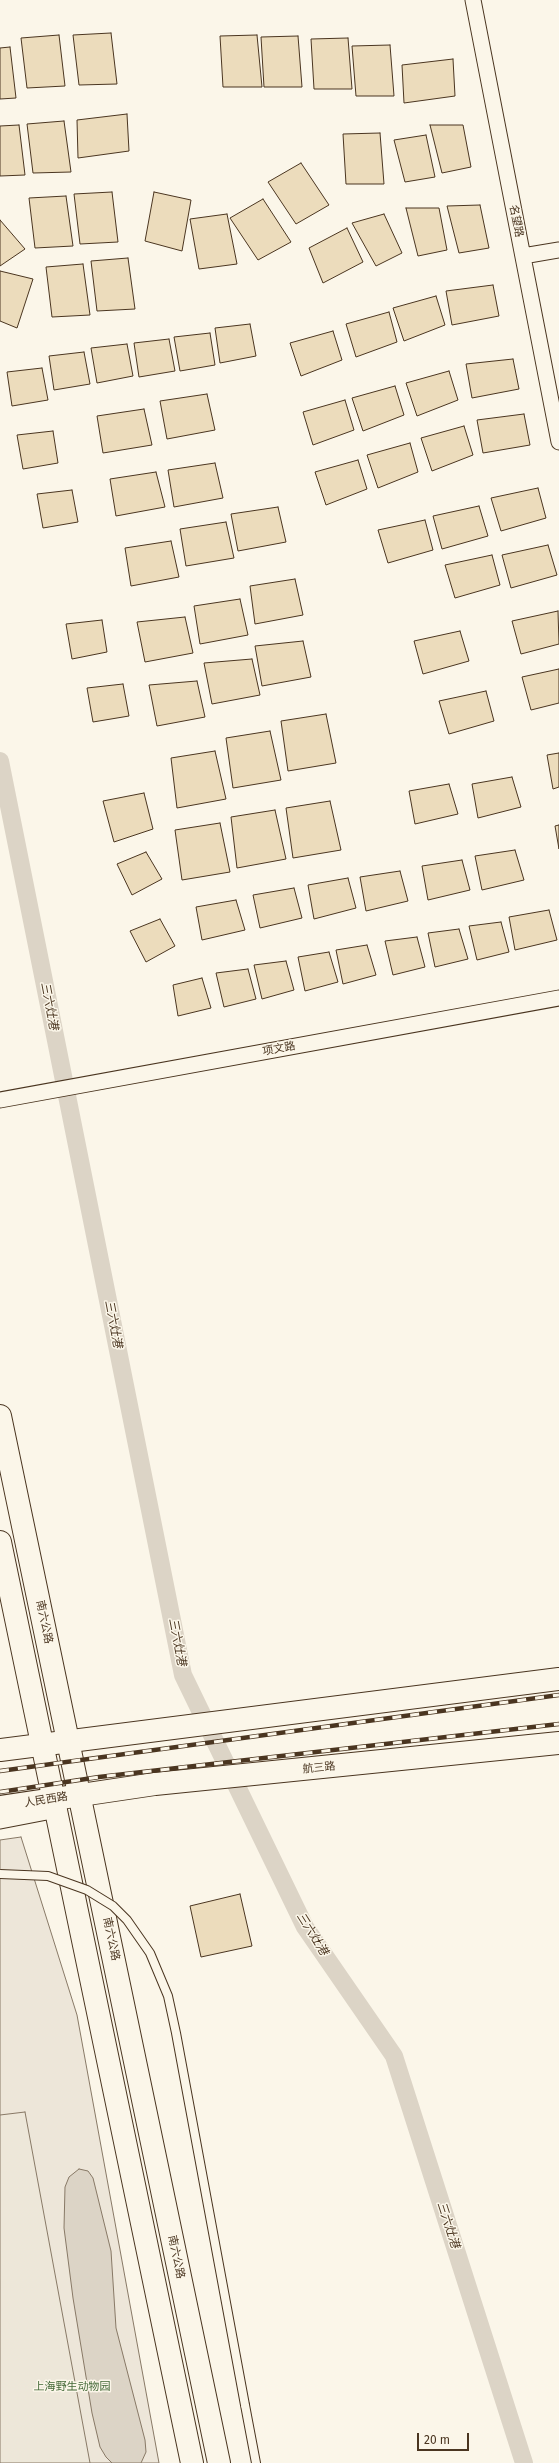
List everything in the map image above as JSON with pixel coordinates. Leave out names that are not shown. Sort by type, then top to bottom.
[{"type":"main road","name":"南六公路","points":[[0,1416],[69,1740],[219,2463]]},
{"type":"main road","points":[[0,1542],[192,2463]]},
{"type":"main road","points":[[0,1750],[41,1743],[257,1718],[559,1679]]},
{"type":"main road","name":"航三路","points":[[80,1794],[155,1784],[559,1743]]},
{"type":"main road","name":"人民西路","points":[[0,1807],[55,1804],[80,1794]]},
{"type":"street","name":"名望路","points":[[473,0],[559,442]]},
{"type":"street","points":[[523,256],[559,250]]},
{"type":"street","name":"项文路","points":[[0,1100],[559,998]]},
{"type":"street","name":"人民西路","points":[[0,1819],[55,1804]]},
{"type":"lane","points":[[0,1874],[48,1876],[87,1890],[113,1906],[127,1920],[150,1953],[168,1996],[176,2033],[256,2463]]},
{"type":"green space","name":"上海野生动物园","points":[[21,1837],[77,2015],[159,2463],[0,2463],[0,1840]]},
{"type":"shaded area","points":[[25,2112],[90,2463],[0,2463],[0,2115]]},
{"type":"shaded area","points":[[79,2169],[88,2171],[93,2178],[111,2251],[116,2328],[145,2440],[146,2452],[141,2463],[112,2463],[106,2457],[100,2447],[92,2413],[73,2298],[64,2228],[65,2187],[69,2177]]},
{"type":"building","points":[[111,33],[117,84],[79,85],[73,35]]},
{"type":"building","points":[[59,35],[65,86],[27,88],[21,38]]},
{"type":"building","points":[[257,35],[262,87],[223,87],[220,36]]},
{"type":"building","points":[[298,36],[302,87],[264,87],[261,37]]},
{"type":"building","points":[[348,38],[352,89],[314,89],[311,39]]},
{"type":"building","points":[[390,45],[394,96],[356,96],[352,46]]},
{"type":"building","points":[[10,47],[16,98],[0,99],[0,48]]},
{"type":"building","points":[[453,59],[455,96],[404,103],[402,65]]},
{"type":"building","points":[[127,114],[129,151],[78,158],[77,120]]},
{"type":"building","points":[[64,121],[71,172],[33,173],[27,124]]},
{"type":"building","points":[[19,125],[25,175],[0,176],[0,126]]},
{"type":"building","points":[[430,125],[463,125],[471,167],[442,173]]},
{"type":"building","points":[[380,133],[384,184],[346,184],[343,134]]},
{"type":"building","points":[[426,135],[435,177],[405,182],[394,140]]},
{"type":"building","points":[[301,163],[329,205],[296,224],[268,182]]},
{"type":"building","points":[[112,192],[118,242],[80,244],[74,194]]},
{"type":"building","points":[[154,192],[191,200],[182,251],[145,241]]},
{"type":"building","points":[[66,196],[73,246],[35,248],[29,198]]},
{"type":"building","points":[[263,199],[291,242],[258,260],[230,218]]},
{"type":"building","points":[[480,205],[489,248],[459,253],[447,206]]},
{"type":"building","points":[[406,208],[439,208],[447,250],[418,256]]},
{"type":"building","points":[[227,214],[237,264],[199,269],[190,219]]},
{"type":"building","points":[[384,214],[402,253],[376,266],[352,223]]},
{"type":"building","points":[[0,220],[25,249],[0,266]]},
{"type":"building","points":[[347,228],[363,262],[323,283],[309,248]]},
{"type":"building","points":[[128,258],[135,309],[97,311],[91,261]]},
{"type":"building","points":[[83,264],[90,315],[52,317],[46,267]]},
{"type":"building","points":[[0,271],[33,279],[17,328],[0,321]]},
{"type":"building","points":[[493,285],[499,316],[452,325],[446,291]]},
{"type":"building","points":[[436,296],[445,325],[404,341],[393,308]]},
{"type":"building","points":[[389,312],[397,342],[356,357],[346,324]]},
{"type":"building","points":[[250,324],[256,356],[220,363],[215,328]]},
{"type":"building","points":[[333,331],[342,360],[301,376],[290,343]]},
{"type":"building","points":[[210,333],[215,365],[180,371],[174,337]]},
{"type":"building","points":[[169,339],[175,371],[139,377],[134,343]]},
{"type":"building","points":[[127,344],[133,376],[97,383],[91,348]]},
{"type":"building","points":[[84,352],[90,384],[54,390],[49,356]]},
{"type":"building","points":[[513,359],[519,389],[472,398],[466,364]]},
{"type":"building","points":[[42,368],[48,400],[12,406],[7,372]]},
{"type":"building","points":[[449,371],[458,400],[417,416],[406,383]]},
{"type":"building","points":[[395,386],[404,415],[363,431],[352,398]]},
{"type":"building","points":[[207,394],[215,430],[167,439],[160,401]]},
{"type":"building","points":[[345,400],[354,430],[313,445],[303,412]]},
{"type":"building","points":[[144,409],[152,445],[103,453],[97,416]]},
{"type":"building","points":[[524,414],[530,445],[483,453],[477,420]]},
{"type":"building","points":[[464,426],[473,455],[432,471],[421,438]]},
{"type":"building","points":[[53,431],[58,463],[23,469],[17,435]]},
{"type":"building","points":[[410,443],[418,472],[378,488],[367,455]]},
{"type":"building","points":[[358,460],[367,489],[326,505],[315,472]]},
{"type":"building","points":[[215,463],[223,498],[174,507],[168,470]]},
{"type":"building","points":[[156,472],[165,507],[116,516],[110,479]]},
{"type":"building","points":[[538,488],[546,518],[501,531],[491,498]]},
{"type":"building","points":[[72,490],[78,522],[43,528],[37,494]]},
{"type":"building","points":[[479,506],[488,536],[442,549],[433,516]]},
{"type":"building","points":[[278,507],[286,542],[238,551],[231,514]]},
{"type":"building","points":[[425,520],[433,550],[388,563],[378,530]]},
{"type":"building","points":[[226,522],[234,558],[186,566],[180,529]]},
{"type":"building","points":[[171,541],[179,577],[131,586],[125,548]]},
{"type":"building","points":[[548,545],[557,575],[511,588],[502,555]]},
{"type":"building","points":[[492,555],[500,585],[455,598],[445,565]]},
{"type":"building","points":[[295,579],[303,615],[255,624],[250,586]]},
{"type":"building","points":[[240,599],[248,635],[200,644],[194,606]]},
{"type":"building","points":[[558,611],[559,644],[521,654],[512,621]]},
{"type":"building","points":[[185,617],[193,653],[145,662],[137,622]]},
{"type":"building","points":[[102,620],[107,652],[72,659],[66,624]]},
{"type":"building","points":[[460,631],[469,661],[423,674],[414,641]]},
{"type":"building","points":[[303,641],[311,677],[262,686],[255,646]]},
{"type":"building","points":[[252,659],[260,695],[212,704],[204,663]]},
{"type":"building","points":[[559,669],[559,703],[531,710],[522,677]]},
{"type":"building","points":[[197,681],[205,717],[157,726],[149,685]]},
{"type":"building","points":[[123,684],[129,716],[93,722],[87,688]]},
{"type":"building","points":[[486,691],[494,721],[449,734],[439,701]]},
{"type":"building","points":[[326,714],[336,763],[288,771],[281,721]]},
{"type":"building","points":[[270,731],[281,780],[233,788],[226,738]]},
{"type":"building","points":[[215,751],[226,799],[177,808],[171,758]]},
{"type":"building","points":[[559,753],[559,787],[553,789],[547,755]]},
{"type":"building","points":[[512,777],[521,807],[478,818],[472,784]]},
{"type":"building","points":[[449,784],[458,814],[415,824],[409,791]]},
{"type":"building","points":[[144,793],[153,829],[114,842],[103,801]]},
{"type":"building","points":[[330,801],[341,850],[293,858],[286,808]]},
{"type":"building","points":[[275,810],[286,859],[237,868],[231,817]]},
{"type":"building","points":[[220,823],[230,872],[182,880],[175,830]]},
{"type":"building","points":[[559,825],[559,849],[555,826]]},
{"type":"building","points":[[515,850],[524,880],[482,890],[475,856]]},
{"type":"building","points":[[146,852],[162,879],[132,895],[117,864]]},
{"type":"building","points":[[462,860],[470,890],[428,900],[422,866]]},
{"type":"building","points":[[400,871],[408,901],[366,911],[360,877]]},
{"type":"building","points":[[348,878],[356,908],[314,919],[308,885]]},
{"type":"building","points":[[294,888],[302,918],[260,928],[253,895]]},
{"type":"building","points":[[236,900],[245,930],[202,940],[196,907]]},
{"type":"building","points":[[549,910],[557,940],[515,950],[509,917]]},
{"type":"building","points":[[160,919],[175,946],[146,962],[130,931]]},
{"type":"building","points":[[501,922],[509,952],[477,960],[469,926]]},
{"type":"building","points":[[459,929],[468,959],[435,967],[428,933]]},
{"type":"building","points":[[417,937],[425,967],[393,975],[385,941]]},
{"type":"building","points":[[367,945],[376,975],[343,984],[336,950]]},
{"type":"building","points":[[329,952],[338,982],[305,991],[298,957]]},
{"type":"building","points":[[286,961],[294,990],[262,999],[254,965]]},
{"type":"building","points":[[248,969],[256,999],[224,1007],[216,973]]},
{"type":"building","points":[[202,978],[211,1008],[178,1016],[173,985]]},
{"type":"building","points":[[240,1894],[252,1946],[201,1957],[190,1906]]},
{"type":"waterway","name":"三六灶港","points":[[0,761],[183,1675],[305,1927],[394,2056],[524,2463]]},
{"type":"railway","points":[[0,1771],[559,1695]]},
{"type":"railway","points":[[0,1792],[99,1777],[559,1724]]}]
